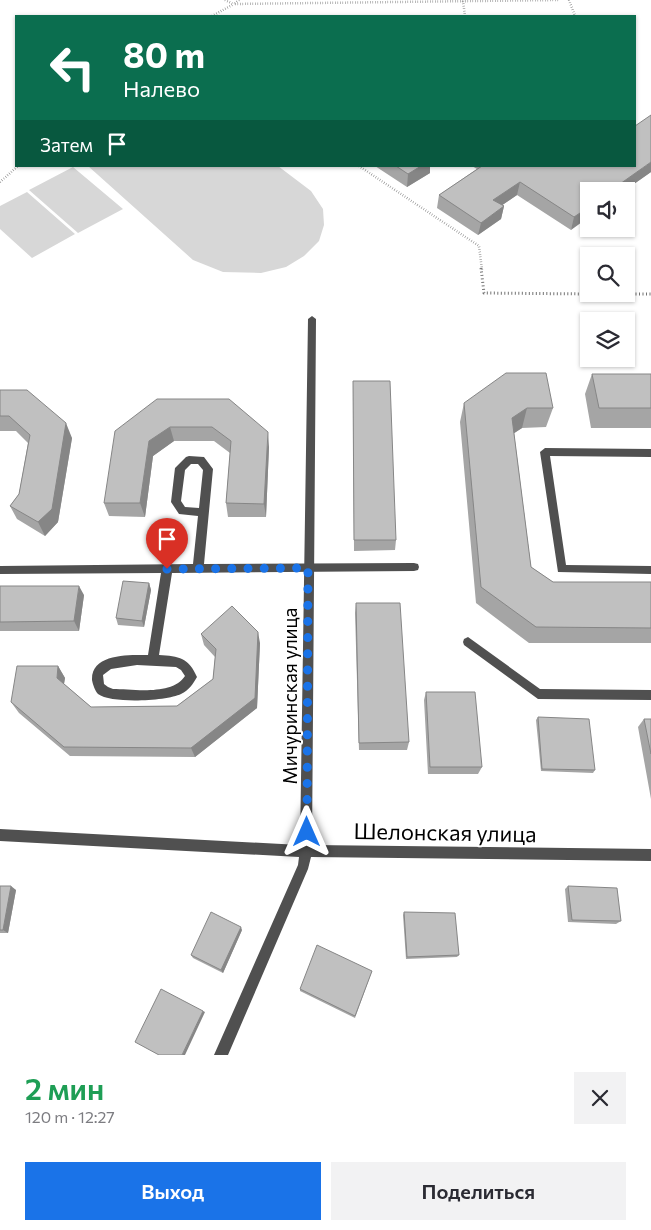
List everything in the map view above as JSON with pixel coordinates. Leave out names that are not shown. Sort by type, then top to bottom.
[{"type":"street","name":"Мичуринская улица","points":[[221,1055],[304,865],[306,851],[312,319]]},
{"type":"street","points":[[651,453],[545,452],[562,569],[651,570]]},
{"type":"street","points":[[198,569],[208,469],[201,460],[189,460],[180,468],[176,502],[182,511],[203,512]]},
{"type":"street","points":[[0,570],[414,567]]},
{"type":"street","points":[[153,660],[167,569]]},
{"type":"street","points":[[468,642],[538,694],[651,695]]},
{"type":"street","points":[[153,660],[176,661],[186,666],[191,677],[186,687],[172,693],[113,694],[106,693],[99,686],[97,680],[100,671],[109,664],[117,661],[153,660]]},
{"type":"street","name":"Шелонская улица","points":[[0,835],[306,851],[651,855]]},
{"type":"path","points":[[225,0],[234,4],[559,0]]},
{"type":"path","points":[[214,15],[239,0]]},
{"type":"path","points":[[569,0],[575,15]]},
{"type":"path","points":[[463,1],[465,15]]},
{"type":"path","points":[[0,182],[17,167]]},
{"type":"path","points":[[360,167],[479,246],[484,293],[580,294]]},
{"type":"path","points":[[635,294],[651,294]]},
{"type":"shaded area","points":[[73,167],[123,209],[78,233],[29,190]]},
{"type":"shaded area","points":[[89,167],[279,167],[311,191],[323,209],[324,225],[319,241],[304,256],[286,267],[261,273],[223,272],[193,260]]},
{"type":"shaded area","points":[[27,192],[75,234],[32,258],[0,229],[0,206]]},
{"type":"building","points":[[651,115],[651,162],[623,182],[580,182],[580,213],[574,217],[520,182],[493,200],[504,206],[481,223],[439,195],[481,167],[636,167],[636,125]]},
{"type":"building","points":[[398,167],[419,167],[408,174]]},
{"type":"building","points":[[506,373],[546,373],[553,408],[527,408],[512,418],[531,567],[553,582],[651,582],[651,628],[536,627],[481,587],[464,403]]},
{"type":"building","points":[[592,374],[651,374],[651,408],[599,408]]},
{"type":"building","points":[[353,381],[390,381],[396,540],[354,540]]},
{"type":"building","points":[[0,390],[27,390],[66,423],[52,509],[38,522],[10,506],[19,494],[30,435],[9,416],[0,416]]},
{"type":"building","points":[[157,399],[229,399],[268,432],[264,504],[226,503],[231,441],[212,427],[170,427],[149,441],[140,503],[104,503],[115,431]]},
{"type":"building","points":[[123,581],[149,583],[142,621],[116,618]]},
{"type":"building","points":[[0,586],[79,586],[74,621],[0,622]]},
{"type":"building","points":[[356,603],[400,603],[409,742],[359,743]]},
{"type":"building","points":[[232,606],[258,632],[255,698],[191,748],[64,747],[11,702],[17,666],[58,666],[57,678],[91,707],[177,706],[213,679],[216,649],[201,634]]},
{"type":"building","points":[[426,692],[475,692],[482,767],[430,767]]},
{"type":"building","points":[[538,717],[589,719],[595,770],[542,769]]},
{"type":"building","points":[[644,719],[651,719],[651,754]]},
{"type":"building","points":[[0,886],[11,886],[3,930],[0,930]]},
{"type":"building","points":[[568,886],[617,888],[621,921],[572,920]]},
{"type":"building","points":[[211,912],[241,927],[221,970],[191,955]]},
{"type":"building","points":[[404,912],[455,913],[459,955],[407,957]]},
{"type":"building","points":[[317,945],[372,971],[355,1016],[300,989]]},
{"type":"building","points":[[161,989],[203,1011],[182,1055],[159,1055],[135,1042]]},
{"type":"route","points":[[167,569],[308,568],[307,832]]}]
